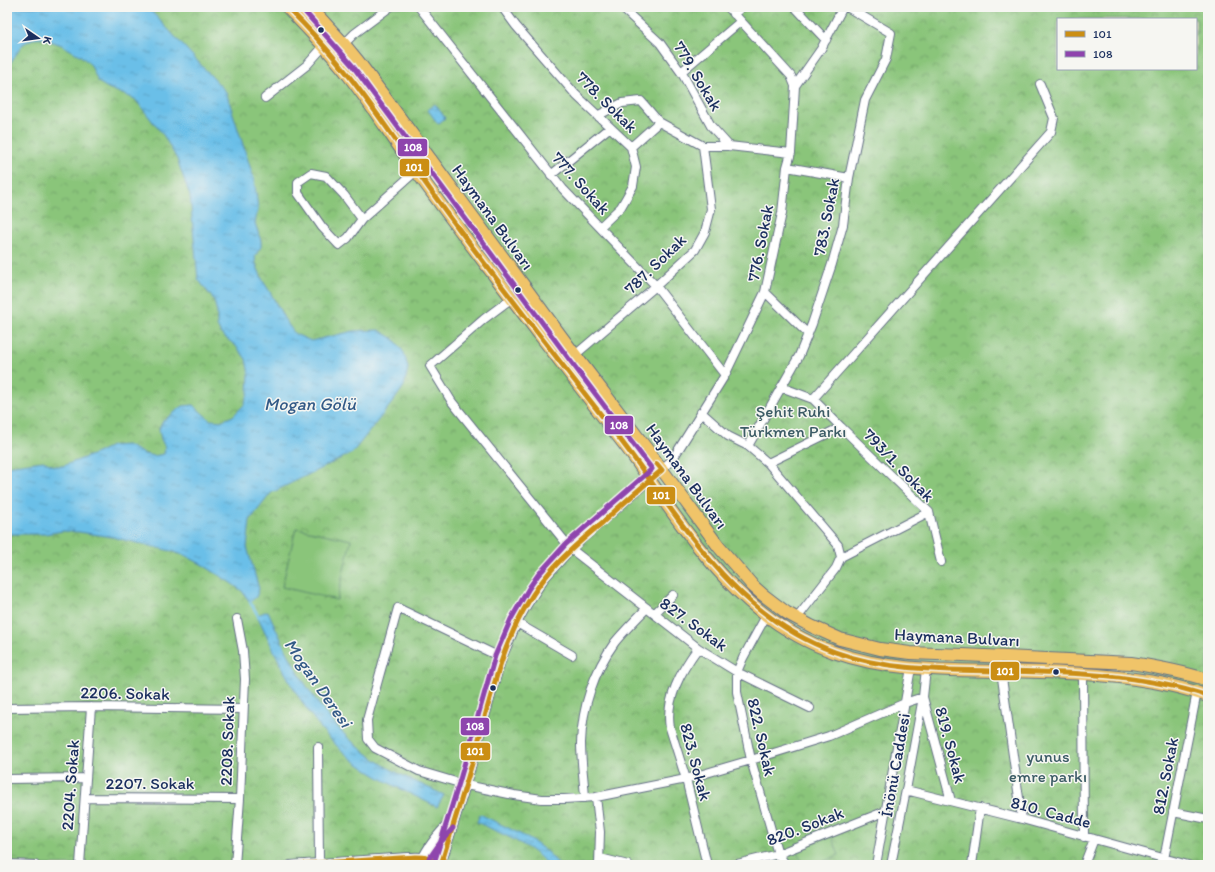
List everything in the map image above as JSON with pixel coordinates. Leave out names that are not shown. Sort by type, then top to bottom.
[{"type":"highway","name":"Haymana Bulvarı","points":[[287,7],[324,46],[350,77],[416,171],[633,457],[693,540],[718,571],[766,616],[793,634],[836,653],[874,662],[926,669],[1083,674],[1154,682],[1202,694]]},
{"type":"highway","name":"Haymana Bulvarı","points":[[310,7],[344,44],[719,547],[762,594],[787,613],[840,639],[880,649],[910,653],[1131,663],[1155,667],[1208,680]]},
{"type":"street","points":[[344,44],[354,34],[390,7]]},
{"type":"street","name":"777. Sokak","points":[[419,7],[551,175],[656,286],[725,375]]},
{"type":"street","name":"778. Sokak","points":[[502,7],[516,26],[571,89],[609,128],[631,147],[636,167],[633,186],[621,207],[600,227]]},
{"type":"street","name":"779. Sokak","points":[[621,7],[660,42],[681,72],[711,126],[729,146]]},
{"type":"street","points":[[728,7],[791,76],[795,86]]},
{"type":"street","points":[[734,14],[742,7]]},
{"type":"street","points":[[795,7],[826,40]]},
{"type":"street","points":[[795,86],[826,40],[842,7]]},
{"type":"street","name":"783. Sokak","points":[[748,446],[799,356],[812,324],[843,225],[849,178],[865,100],[886,59],[891,33],[847,7]]},
{"type":"street","points":[[681,72],[741,21]]},
{"type":"street","points":[[265,98],[307,65],[324,46]]},
{"type":"street","points":[[812,399],[1051,132],[1054,118],[1040,84]]},
{"type":"street","name":"776. Sokak","points":[[441,865],[458,813],[502,658],[517,624],[535,592],[544,579],[571,549],[672,460],[725,375],[765,292],[782,213],[787,167],[791,153],[795,86]]},
{"type":"street","points":[[597,116],[622,103],[641,101],[659,122],[703,146],[729,146],[791,153]]},
{"type":"street","points":[[631,147],[659,122]]},
{"type":"street","points":[[551,175],[609,128]]},
{"type":"street","name":"787. Sokak","points":[[575,355],[656,286],[695,250],[705,232],[711,209],[703,146]]},
{"type":"street","points":[[787,167],[849,178]]},
{"type":"street","points":[[362,219],[344,195],[326,176],[311,173],[298,182],[298,193],[322,227],[339,245],[348,238],[362,219],[416,171]]},
{"type":"street","points":[[765,292],[808,334]]},
{"type":"street","name":"827. Sokak","points":[[512,298],[484,319],[430,366],[452,402],[571,549],[698,648],[737,672],[810,708]]},
{"type":"street","points":[[781,387],[812,399],[841,427]]},
{"type":"street","points":[[702,412],[728,436],[748,446],[768,463],[838,545],[841,557],[836,568],[797,618]]},
{"type":"street","name":"793/1. Sokak","points":[[768,463],[841,427],[929,512],[841,557]]},
{"type":"street","points":[[929,512],[941,562]]},
{"type":"street","points":[[654,614],[673,595]]},
{"type":"street","points":[[502,658],[398,608],[367,720],[368,739],[375,748],[420,771],[466,785],[542,799],[586,798],[686,779],[751,760],[829,736],[905,703],[923,697]]},
{"type":"street","points":[[586,798],[581,743],[585,712],[593,683],[601,665],[616,642],[647,608]]},
{"type":"street","name":"822. Sokak","points":[[766,616],[737,672],[736,685],[738,702],[751,760],[778,854],[786,865]]},
{"type":"street","name":"2208. Sokak","points":[[235,865],[240,799],[245,679],[244,658],[237,619]]},
{"type":"street","points":[[517,624],[572,655]]},
{"type":"street","name":"823. Sokak","points":[[698,648],[687,663],[679,679],[668,714],[670,728],[686,779],[706,865]]},
{"type":"street","points":[[876,865],[911,668]]},
{"type":"street","name":"İnönü Caddesi","points":[[891,865],[923,697],[926,669]]},
{"type":"street","points":[[1001,671],[1022,819]]},
{"type":"street","points":[[1083,674],[1084,837]]},
{"type":"street","name":"812. Sokak","points":[[1162,862],[1202,694]]},
{"type":"street","name":"819. Sokak","points":[[923,697],[951,802]]},
{"type":"street","name":"2206. Sokak","points":[[7,708],[91,707],[243,709]]},
{"type":"street","name":"2204. Sokak","points":[[80,865],[91,707]]},
{"type":"street","points":[[318,748],[319,863]]},
{"type":"street","points":[[7,779],[85,778]]},
{"type":"street","name":"810. Cadde","points":[[906,790],[980,808],[1094,839],[1162,862],[1188,865]]},
{"type":"street","points":[[596,797],[600,832],[600,862],[628,865]]},
{"type":"street","name":"2207. Sokak","points":[[85,798],[240,799]]},
{"type":"street","points":[[972,865],[980,808]]},
{"type":"street","name":"820. Sokak","points":[[733,865],[778,854],[886,811]]},
{"type":"street","points":[[1173,812],[1208,819]]},
{"type":"street","points":[[412,865],[416,860],[423,857],[440,832],[458,813]]},
{"type":"street","points":[[1084,865],[1094,839]]},
{"type":"street","points":[[290,865],[398,857],[423,857],[431,858],[438,865]]},
{"type":"street","points":[[7,864],[35,865]]},
{"type":"green space","points":[[7,7],[1208,7],[1208,865],[7,865]]},
{"type":"green space","points":[[296,528],[351,540],[337,600],[282,587]]},
{"type":"green space","points":[[831,836],[839,855],[815,865],[803,865],[796,849]]},
{"type":"water","name":"Mogan Gölü","points":[[7,7],[145,7],[153,13],[226,92],[254,179],[258,208],[255,223],[261,241],[261,247],[255,257],[256,264],[263,281],[285,320],[295,334],[311,341],[354,331],[379,330],[394,339],[404,353],[408,368],[404,386],[352,453],[271,493],[250,520],[247,547],[259,589],[256,597],[250,602],[242,591],[231,583],[203,565],[186,556],[171,551],[112,537],[79,532],[63,531],[45,534],[7,534],[7,466],[43,461],[54,466],[63,466],[111,446],[127,445],[144,454],[154,456],[164,454],[165,447],[161,439],[159,429],[163,421],[183,406],[193,405],[210,420],[221,421],[233,416],[244,405],[248,394],[249,374],[246,359],[236,346],[221,334],[217,326],[217,313],[214,300],[198,279],[190,196],[177,159],[164,136],[135,99],[108,88],[98,82],[91,65],[81,56],[62,45],[42,38],[32,39],[23,44],[7,68]]},
{"type":"water","points":[[435,104],[445,118],[438,124],[428,110]]},
{"type":"water","points":[[268,611],[299,674],[325,713],[357,746],[376,760],[400,774],[444,795],[437,807],[366,769],[357,763],[324,732],[310,714],[287,676],[257,615]]},
{"type":"water","points":[[480,814],[533,841],[559,865],[548,865],[524,845],[477,822]]},
{"type":"waterway","name":"Mogan Deresi","points":[[250,602],[259,617]]},
{"type":"transit line","name":"101","points":[[287,7],[335,58],[354,82],[461,232],[619,438],[688,532],[712,562],[737,589],[766,614],[798,635],[835,652],[875,663],[937,670],[1053,672],[1105,676],[1157,683],[1208,696]]},
{"type":"transit line","name":"108","points":[[305,12],[352,65],[652,469],[566,544],[538,575],[511,619],[495,656],[459,783],[434,863]]},
{"type":"transit line","name":"101","points":[[441,865],[495,680],[510,638],[520,617],[544,579],[557,563],[662,470],[657,464]]},
{"type":"transit line","name":"108","points":[[380,865],[426,863],[453,828]]},
{"type":"transit line","name":"101","points":[[290,865],[416,857],[428,858],[438,865]]},
{"type":"park label","name":"Şehit Ruhi Türkmen Parkı","points":[[793,421]]},
{"type":"park label","name":"yunus emre parkı","points":[[1048,766]]}]
